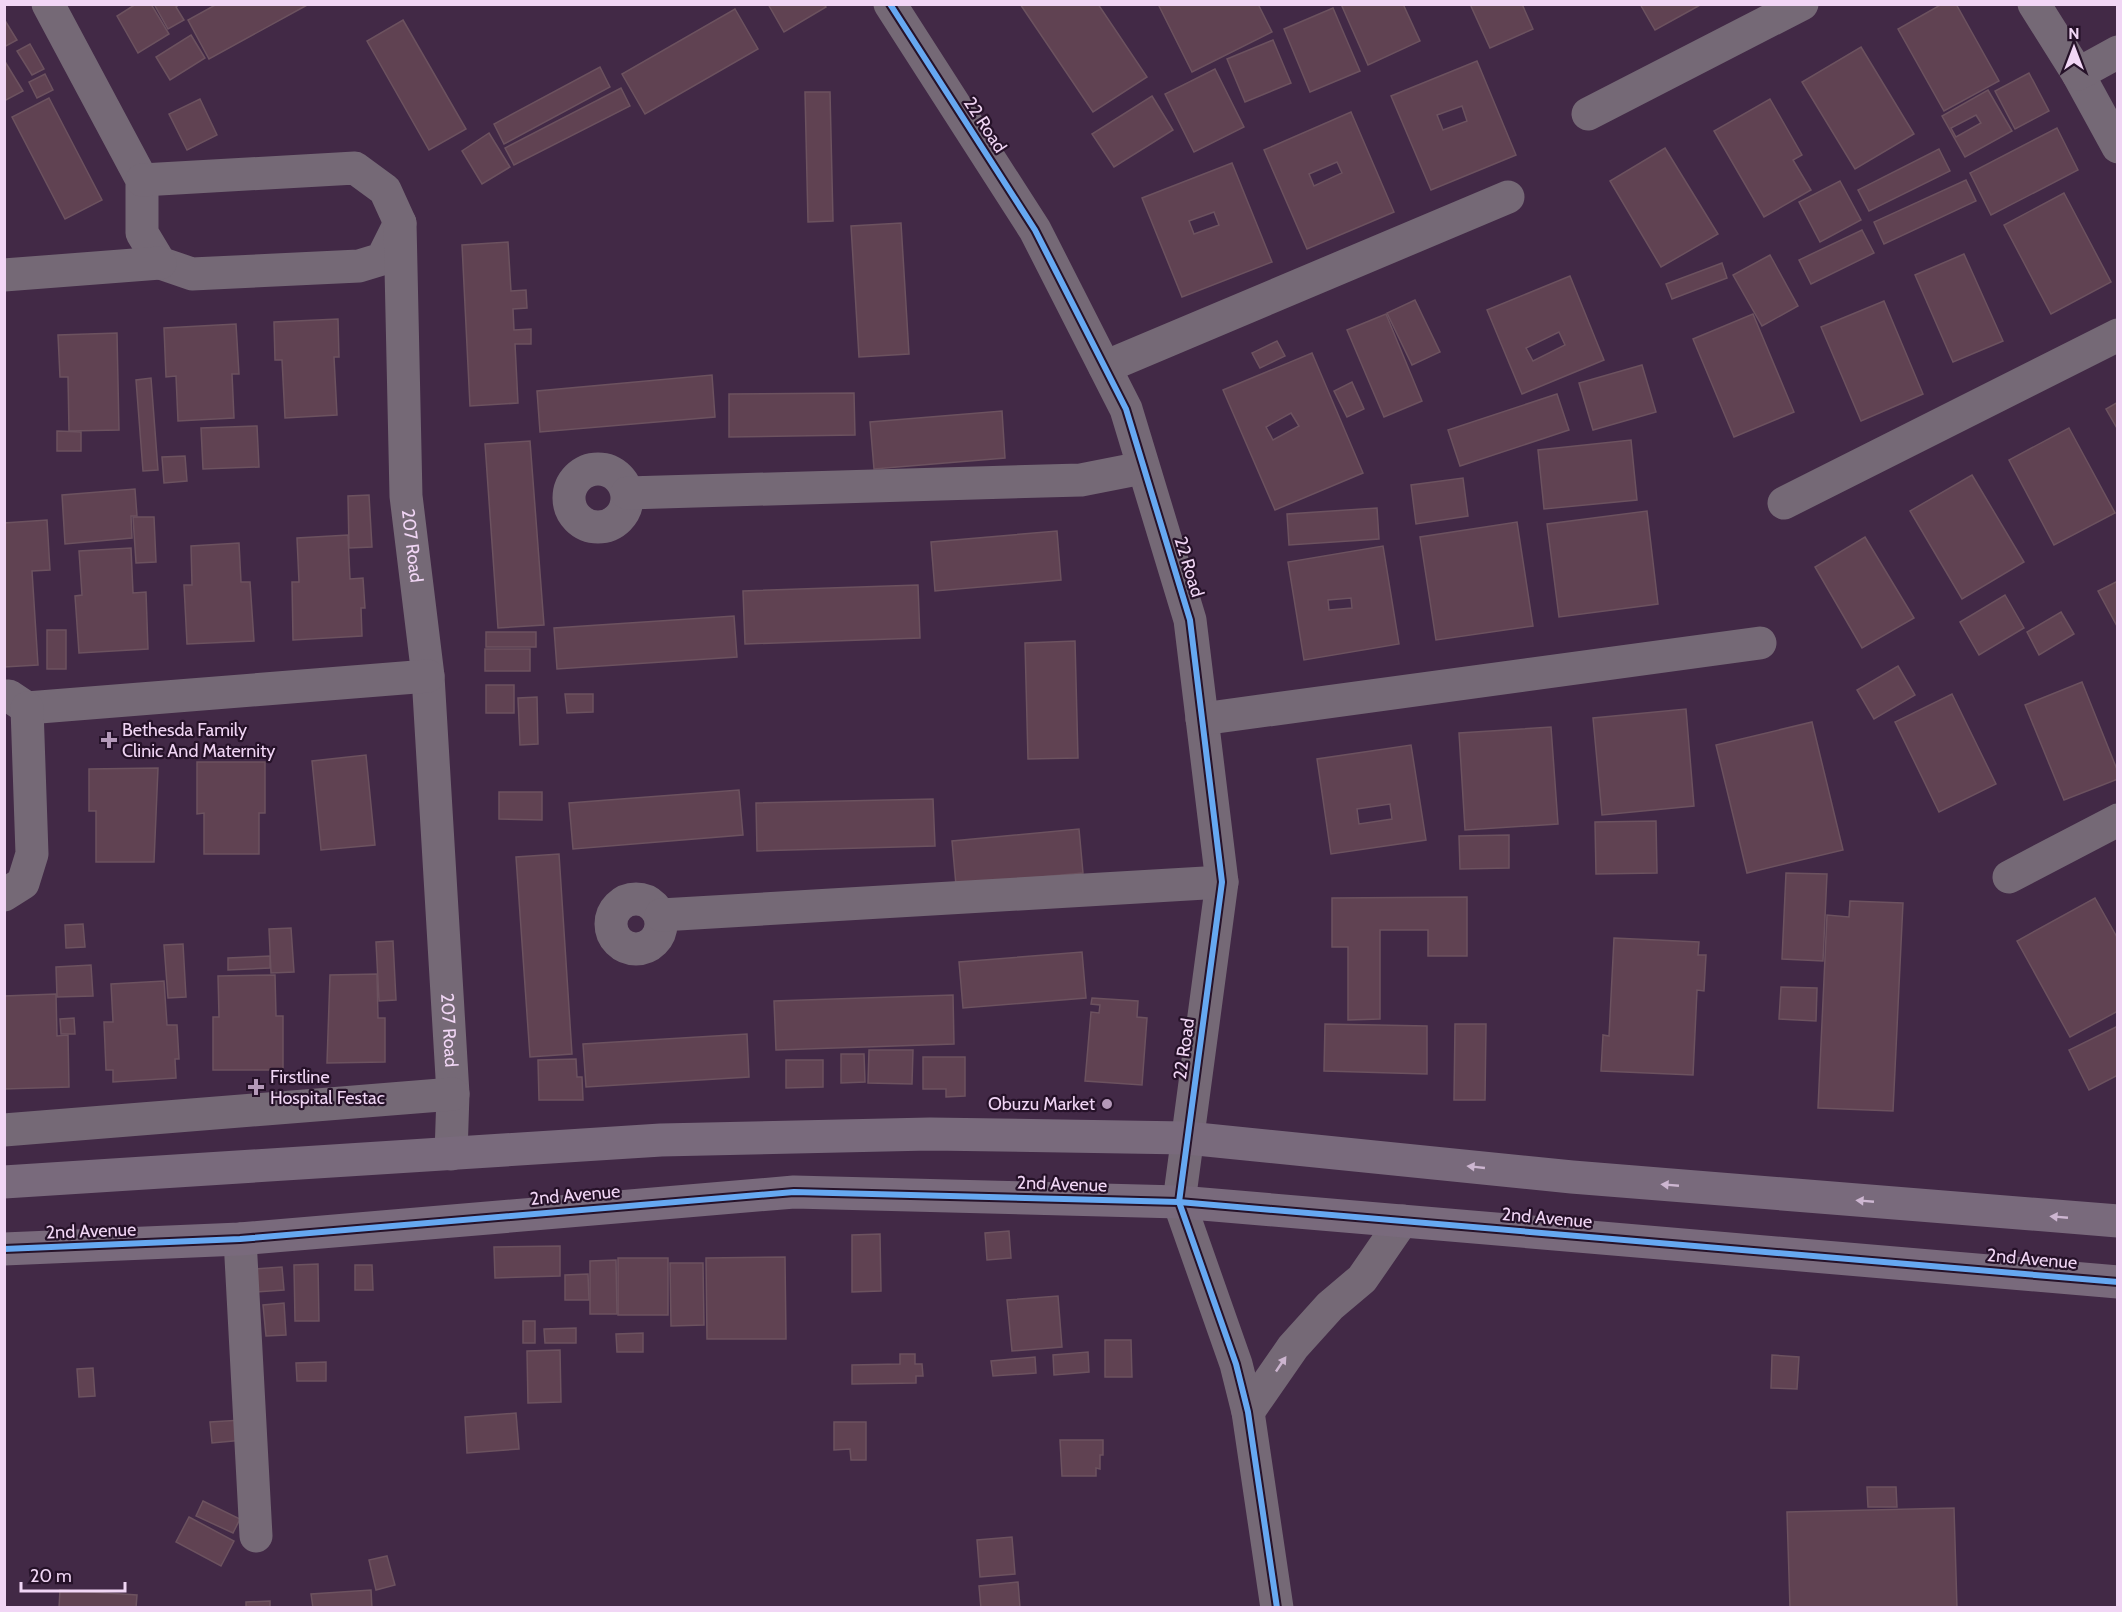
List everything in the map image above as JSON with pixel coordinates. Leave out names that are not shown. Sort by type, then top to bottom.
[{"type":"street","points":[[48,4],[142,180],[142,233],[160,263]]},
{"type":"street","name":"22 Road","points":[[890,4],[1035,230],[1126,409],[1142,468],[1190,620],[1222,882],[1179,1202]]},
{"type":"street","points":[[1588,114],[1802,4]]},
{"type":"street","points":[[2034,4],[2078,74],[2118,147]]},
{"type":"street","points":[[2078,74],[2118,52]]},
{"type":"street","name":"207 Road","points":[[142,180],[355,168],[385,190],[400,224],[406,496],[428,676],[453,1094],[452,1154]]},
{"type":"street","points":[[1105,367],[1508,197]]},
{"type":"street","points":[[4,274],[160,263],[192,274],[359,266],[382,259],[400,224]]},
{"type":"street","points":[[1784,503],[2118,335]]},
{"type":"street","points":[[627,493],[1082,480],[1142,468]]},
{"type":"street","points":[[1202,719],[1760,643]]},
{"type":"street","points":[[4,895],[22,883],[32,854],[16,702],[428,676]]},
{"type":"street","points":[[2009,877],[2118,820]]},
{"type":"street","points":[[660,915],[1222,882]]},
{"type":"street","points":[[4,1130],[453,1094]]},
{"type":"street","points":[[4,1182],[661,1140],[918,1134],[1187,1137],[1572,1177],[2118,1221]]},
{"type":"street","name":"2nd Avenue","points":[[4,1249],[240,1239],[794,1192],[1179,1202],[2118,1282]]},
{"type":"street","points":[[1179,1202],[1236,1364],[1248,1412],[1277,1608]]},
{"type":"street","points":[[1248,1412],[1293,1347],[1330,1305],[1362,1279],[1402,1221]]},
{"type":"street","points":[[240,1239],[255,1536]]},
{"type":"building","points":[[136,4],[151,4],[169,34],[138,53],[117,16]]},
{"type":"building","points":[[154,4],[180,4],[176,7],[184,20],[168,29]]},
{"type":"building","points":[[217,4],[309,4],[209,59],[188,20]]},
{"type":"building","points":[[768,4],[824,4],[826,7],[784,32]]},
{"type":"building","points":[[1020,4],[1098,4],[1147,77],[1093,112]]},
{"type":"building","points":[[1158,4],[1258,4],[1272,32],[1192,72]]},
{"type":"building","points":[[1341,4],[1403,4],[1420,41],[1368,65]]},
{"type":"building","points":[[1470,4],[1522,4],[1533,29],[1490,48]]},
{"type":"building","points":[[1640,4],[1702,4],[1655,30]]},
{"type":"building","points":[[1942,4],[1956,4],[1999,81],[1944,111],[1898,29]]},
{"type":"building","points":[[1333,8],[1360,71],[1310,92],[1284,29]]},
{"type":"building","points":[[735,9],[758,49],[645,114],[622,74]]},
{"type":"building","points":[[4,19],[17,40],[4,47]]},
{"type":"building","points":[[403,20],[466,129],[429,150],[367,41]]},
{"type":"building","points":[[191,35],[205,58],[170,80],[156,57]]},
{"type":"building","points":[[1273,40],[1291,83],[1245,102],[1227,59]]},
{"type":"building","points":[[30,44],[44,69],[32,75],[17,51]]},
{"type":"building","points":[[1861,47],[1914,134],[1855,169],[1802,82]]},
{"type":"building","points":[[4,60],[23,91],[4,101]]},
{"type":"building","points":[[1477,61],[1516,155],[1431,190],[1391,96]],"holes":[[[1462,106],[1467,121],[1443,130],[1437,115]]]},
{"type":"building","points":[[600,67],[610,87],[504,144],[494,124]]},
{"type":"building","points":[[1215,69],[1244,127],[1194,152],[1165,94]]},
{"type":"building","points":[[2029,73],[2049,111],[2015,129],[1995,91]]},
{"type":"building","points":[[45,74],[53,90],[37,98],[29,82]]},
{"type":"building","points":[[621,88],[630,106],[514,165],[505,148]]},
{"type":"building","points":[[1988,90],[2012,131],[1965,157],[1942,116]],"holes":[[[1976,115],[1981,123],[1956,137],[1951,128]]]},
{"type":"building","points":[[805,92],[830,92],[833,221],[808,222]]},
{"type":"building","points":[[1152,96],[1173,130],[1114,167],[1092,134]]},
{"type":"building","points":[[49,98],[102,200],[65,219],[12,117]]},
{"type":"building","points":[[200,99],[217,135],[187,150],[169,114]]},
{"type":"building","points":[[1770,99],[1802,155],[1793,160],[1811,190],[1764,217],[1714,131]]},
{"type":"building","points":[[1351,112],[1394,212],[1307,249],[1264,150]],"holes":[[[1337,162],[1342,173],[1314,186],[1309,174]]]},
{"type":"building","points":[[2057,128],[2078,170],[1991,215],[1970,173]]},
{"type":"building","points":[[489,133],[510,167],[482,184],[462,151]]},
{"type":"building","points":[[1665,148],[1718,234],[1661,267],[1610,181]]},
{"type":"building","points":[[1939,149],[1950,171],[1869,211],[1858,190]]},
{"type":"building","points":[[1232,163],[1272,262],[1182,297],[1142,198]],"holes":[[[1214,212],[1219,225],[1194,234],[1189,221]]]},
{"type":"building","points":[[1966,180],[1976,201],[1884,244],[1874,222]]},
{"type":"building","points":[[1840,181],[1861,220],[1820,242],[1799,202]]},
{"type":"building","points":[[2064,193],[2111,282],[2051,314],[2004,225]]},
{"type":"building","points":[[901,223],[909,354],[859,357],[851,226]]},
{"type":"building","points":[[1862,230],[1874,253],[1811,284],[1799,260]]},
{"type":"building","points":[[508,242],[511,291],[526,290],[527,308],[513,309],[514,330],[531,329],[531,344],[515,344],[518,403],[470,406],[462,245]]},
{"type":"building","points":[[1964,254],[2003,341],[1953,362],[1915,275]]},
{"type":"building","points":[[1770,255],[1798,306],[1762,326],[1733,275]]},
{"type":"building","points":[[1722,263],[1727,278],[1672,299],[1666,284]]},
{"type":"building","points":[[1570,276],[1604,360],[1522,394],[1487,310]],"holes":[[[1559,332],[1565,345],[1533,361],[1526,348]]]},
{"type":"building","points":[[1415,300],[1440,352],[1412,365],[1387,313]]},
{"type":"building","points":[[1884,301],[1923,394],[1861,421],[1821,327]]},
{"type":"building","points":[[1386,314],[1422,401],[1384,417],[1347,330]]},
{"type":"building","points":[[1753,314],[1794,412],[1734,437],[1693,339]]},
{"type":"building","points":[[338,319],[339,357],[334,357],[337,415],[285,418],[282,360],[275,360],[274,322]]},
{"type":"building","points":[[236,324],[239,374],[232,374],[234,418],[178,421],[176,376],[166,377],[164,328]]},
{"type":"building","points":[[117,333],[119,430],[69,431],[68,377],[60,377],[58,335]]},
{"type":"building","points":[[1277,341],[1285,356],[1260,368],[1252,353]]},
{"type":"building","points":[[1312,353],[1363,473],[1275,510],[1223,390]],"holes":[[[1291,413],[1299,426],[1273,440],[1266,427]]]},
{"type":"building","points":[[1642,365],[1656,412],[1593,430],[1579,383]]},
{"type":"building","points":[[712,375],[715,417],[540,432],[537,391]]},
{"type":"building","points":[[151,378],[158,470],[143,471],[136,380]]},
{"type":"building","points":[[1352,382],[1364,409],[1347,417],[1334,391]]},
{"type":"building","points":[[854,393],[855,435],[729,437],[729,394]]},
{"type":"building","points":[[1557,394],[1569,430],[1460,466],[1448,430]]},
{"type":"building","points":[[2118,402],[2118,430],[2106,409]]},
{"type":"building","points":[[1002,411],[1005,458],[874,469],[870,422]]},
{"type":"building","points":[[257,426],[259,467],[203,469],[201,428]]},
{"type":"building","points":[[2069,428],[2115,513],[2054,545],[2009,460]]},
{"type":"building","points":[[57,431],[81,432],[81,451],[57,451]]},
{"type":"building","points":[[1631,440],[1637,500],[1544,509],[1538,450]]},
{"type":"building","points":[[530,441],[544,625],[498,628],[485,444]]},
{"type":"building","points":[[185,456],[187,481],[164,483],[162,457]]},
{"type":"building","points":[[1972,475],[2024,562],[1962,599],[1910,511]]},
{"type":"building","points":[[1463,478],[1468,516],[1416,524],[1411,485]]},
{"type":"building","points":[[135,489],[137,516],[131,516],[132,538],[65,544],[62,495]]},
{"type":"building","points":[[369,495],[372,547],[349,548],[348,496]]},
{"type":"building","points":[[1377,508],[1379,539],[1289,545],[1287,514]]},
{"type":"building","points":[[1647,511],[1658,604],[1559,617],[1547,524]]},
{"type":"building","points":[[133,517],[154,517],[156,562],[136,563]]},
{"type":"building","points":[[47,520],[50,570],[32,571],[38,665],[4,667],[4,523]]},
{"type":"building","points":[[1517,522],[1533,626],[1436,640],[1420,537]]},
{"type":"building","points":[[1057,531],[1061,580],[935,591],[931,542]]},
{"type":"building","points":[[348,535],[350,579],[363,578],[365,608],[361,608],[362,636],[293,640],[292,582],[299,582],[297,538]]},
{"type":"building","points":[[1865,537],[1914,618],[1862,648],[1815,567]]},
{"type":"building","points":[[239,543],[241,582],[250,582],[254,641],[187,644],[184,585],[192,585],[191,546]]},
{"type":"building","points":[[1383,546],[1399,644],[1304,660],[1288,562]],"holes":[[[1351,598],[1352,608],[1329,610],[1328,600]]]},
{"type":"building","points":[[131,548],[133,593],[146,592],[148,649],[79,653],[75,596],[82,595],[79,551]]},
{"type":"building","points":[[2118,581],[2118,628],[2098,591]]},
{"type":"building","points":[[918,585],[920,638],[745,644],[743,591]]},
{"type":"building","points":[[2005,595],[2024,628],[1979,655],[1960,622]]},
{"type":"building","points":[[2061,612],[2074,634],[2039,655],[2027,632]]},
{"type":"building","points":[[734,616],[737,657],[557,669],[554,628]]},
{"type":"building","points":[[47,630],[66,630],[66,669],[47,669]]},
{"type":"building","points":[[486,632],[536,632],[536,647],[486,647]]},
{"type":"building","points":[[1075,641],[1078,758],[1028,759],[1025,643]]},
{"type":"building","points":[[485,649],[530,649],[530,671],[485,671]]},
{"type":"building","points":[[1898,666],[1915,695],[1874,719],[1857,690]]},
{"type":"building","points":[[2082,682],[2118,772],[2118,779],[2064,800],[2025,705]]},
{"type":"building","points":[[486,685],[514,685],[514,713],[486,713]]},
{"type":"building","points":[[565,694],[593,694],[593,712],[567,713]]},
{"type":"building","points":[[1952,694],[1996,784],[1939,812],[1895,722]]},
{"type":"building","points":[[537,697],[538,744],[520,745],[518,698]]},
{"type":"building","points":[[1686,709],[1694,806],[1602,815],[1593,718]]},
{"type":"building","points":[[1812,722],[1843,850],[1747,873],[1716,745]]},
{"type":"building","points":[[1551,727],[1558,824],[1465,830],[1459,733]]},
{"type":"building","points":[[1411,745],[1426,840],[1331,854],[1317,759]],"holes":[[[1390,804],[1392,819],[1359,824],[1357,809]]]},
{"type":"building","points":[[366,755],[375,845],[321,850],[312,761]]},
{"type":"building","points":[[197,762],[265,762],[265,813],[259,813],[259,854],[204,854],[204,813],[197,814]]},
{"type":"building","points":[[158,768],[154,862],[96,862],[96,811],[89,811],[89,769]]},
{"type":"building","points":[[739,790],[743,835],[573,849],[569,803]]},
{"type":"building","points":[[499,792],[542,792],[542,820],[499,819]]},
{"type":"building","points":[[933,799],[935,846],[757,851],[756,803]]},
{"type":"building","points":[[1656,821],[1657,873],[1596,874],[1595,822]]},
{"type":"building","points":[[1079,829],[1083,873],[956,885],[952,841]]},
{"type":"building","points":[[1509,835],[1509,868],[1460,869],[1459,836]]},
{"type":"building","points":[[559,854],[572,1054],[530,1057],[516,857]]},
{"type":"building","points":[[1786,873],[1827,874],[1823,961],[1782,959]]},
{"type":"building","points":[[1467,897],[1467,956],[1428,956],[1428,930],[1380,930],[1380,1019],[1348,1020],[1348,947],[1332,947],[1332,898]]},
{"type":"building","points":[[2095,898],[2118,939],[2118,1011],[2070,1037],[2017,941]]},
{"type":"building","points":[[1850,901],[1903,903],[1893,1111],[1818,1108],[1827,915],[1849,917]]},
{"type":"building","points":[[83,924],[85,947],[66,948],[65,925]]},
{"type":"building","points":[[291,928],[294,972],[271,973],[269,929]]},
{"type":"building","points":[[1614,938],[1699,942],[1698,955],[1706,955],[1704,991],[1697,990],[1693,1075],[1601,1071],[1603,1035],[1609,1036]]},
{"type":"building","points":[[393,941],[396,1000],[379,1001],[376,942]]},
{"type":"building","points":[[183,944],[186,997],[168,998],[164,945]]},
{"type":"building","points":[[1082,952],[1086,998],[963,1008],[959,962]]},
{"type":"building","points":[[270,956],[270,968],[228,970],[228,958]]},
{"type":"building","points":[[91,965],[93,996],[57,997],[56,967]]},
{"type":"building","points":[[377,974],[378,1018],[385,1018],[385,1062],[327,1063],[330,975]]},
{"type":"building","points":[[275,975],[276,1016],[283,1016],[283,1070],[213,1070],[213,1017],[219,1017],[218,976]]},
{"type":"building","points":[[164,981],[167,1025],[177,1025],[179,1059],[175,1059],[176,1078],[113,1082],[113,1070],[106,1070],[104,1022],[113,1022],[111,984]]},
{"type":"building","points":[[1781,987],[1817,988],[1816,1021],[1779,1019]]},
{"type":"building","points":[[56,994],[57,1036],[68,1035],[69,1087],[4,1089],[4,996]]},
{"type":"building","points":[[953,995],[954,1044],[776,1050],[774,1001]]},
{"type":"building","points":[[1092,998],[1138,1001],[1137,1017],[1147,1018],[1142,1085],[1085,1081],[1091,1012],[1099,1013],[1100,1005],[1091,1004]]},
{"type":"building","points":[[74,1018],[75,1034],[61,1034],[60,1019]]},
{"type":"building","points":[[1325,1024],[1427,1026],[1427,1074],[1324,1071]]},
{"type":"building","points":[[1455,1024],[1486,1024],[1485,1100],[1454,1100]]},
{"type":"building","points":[[2118,1026],[2118,1075],[2089,1090],[2069,1050]]},
{"type":"building","points":[[747,1034],[749,1077],[586,1087],[583,1044]]},
{"type":"building","points":[[869,1050],[913,1050],[912,1084],[868,1083]]},
{"type":"building","points":[[841,1054],[864,1054],[865,1082],[841,1083]]},
{"type":"building","points":[[923,1057],[965,1057],[965,1096],[946,1097],[946,1089],[923,1089]]},
{"type":"building","points":[[576,1059],[577,1077],[582,1077],[583,1100],[539,1100],[538,1060]]},
{"type":"building","points":[[786,1060],[823,1060],[823,1087],[786,1088]]},
{"type":"building","points":[[1009,1231],[1011,1258],[987,1260],[985,1233]]},
{"type":"building","points":[[880,1234],[881,1291],[852,1292],[852,1235]]},
{"type":"building","points":[[560,1246],[560,1276],[495,1278],[494,1247]]},
{"type":"building","points":[[785,1257],[786,1339],[707,1339],[706,1258]]},
{"type":"building","points":[[618,1258],[668,1258],[668,1315],[618,1315]]},
{"type":"building","points":[[616,1260],[617,1314],[590,1314],[590,1261]]},
{"type":"building","points":[[670,1263],[703,1263],[704,1325],[671,1326]]},
{"type":"building","points":[[318,1264],[319,1321],[295,1321],[294,1265]]},
{"type":"building","points":[[355,1265],[372,1265],[373,1290],[355,1290]]},
{"type":"building","points":[[282,1267],[284,1290],[256,1292],[254,1269]]},
{"type":"building","points":[[588,1274],[589,1300],[565,1300],[565,1275]]},
{"type":"building","points":[[1058,1296],[1062,1347],[1012,1351],[1007,1300]]},
{"type":"building","points":[[284,1303],[286,1335],[266,1336],[263,1305]]},
{"type":"building","points":[[523,1321],[535,1321],[535,1343],[523,1343]]},
{"type":"building","points":[[576,1328],[576,1343],[545,1343],[544,1329]]},
{"type":"building","points":[[643,1333],[643,1352],[617,1352],[616,1334]]},
{"type":"building","points":[[1105,1340],[1131,1340],[1132,1377],[1105,1377]]},
{"type":"building","points":[[560,1350],[561,1402],[528,1403],[527,1351]]},
{"type":"building","points":[[1088,1352],[1089,1372],[1054,1375],[1053,1355]]},
{"type":"building","points":[[900,1354],[915,1354],[915,1364],[922,1364],[923,1376],[916,1376],[916,1383],[852,1384],[852,1365],[900,1364]]},
{"type":"building","points":[[1772,1355],[1799,1357],[1797,1389],[1771,1388]]},
{"type":"building","points":[[1035,1357],[1036,1373],[993,1376],[991,1361]]},
{"type":"building","points":[[326,1362],[326,1381],[297,1381],[296,1363]]},
{"type":"building","points":[[93,1368],[95,1396],[79,1397],[77,1369]]},
{"type":"building","points":[[516,1413],[519,1449],[467,1453],[465,1417]]},
{"type":"building","points":[[242,1420],[244,1440],[212,1443],[210,1422]]},
{"type":"building","points":[[834,1422],[866,1422],[866,1460],[851,1460],[850,1449],[834,1450]]},
{"type":"building","points":[[1060,1440],[1103,1440],[1103,1455],[1100,1455],[1100,1469],[1096,1468],[1096,1476],[1062,1476]]},
{"type":"building","points":[[1867,1487],[1896,1487],[1897,1507],[1868,1507]]},
{"type":"building","points":[[203,1501],[240,1519],[233,1533],[196,1516]]},
{"type":"building","points":[[1954,1508],[1957,1608],[1790,1608],[1787,1512]]},
{"type":"building","points":[[189,1517],[234,1541],[221,1566],[176,1542]]},
{"type":"building","points":[[1012,1537],[1015,1574],[980,1577],[977,1540]]},
{"type":"building","points":[[387,1556],[395,1585],[376,1590],[369,1560]]},
{"type":"building","points":[[1018,1582],[1020,1608],[981,1608],[979,1586]]},
{"type":"building","points":[[60,1590],[137,1595],[136,1608],[59,1608]]},
{"type":"building","points":[[371,1590],[372,1608],[313,1608],[311,1594]]},
{"type":"building","points":[[270,1601],[270,1608],[246,1608],[246,1602]]},
{"type":"cycle path","points":[[890,4],[1035,230],[1126,409],[1190,620],[1222,882],[1179,1202],[1236,1364],[1248,1412],[1277,1608]]},
{"type":"cycle path","points":[[4,1249],[240,1239],[794,1192],[1179,1202],[2118,1282]]},
{"type":"place","name":"Bethesda Family Clinic And Maternity","points":[[109,740]]},
{"type":"place","name":"Firstline Hospital Festac","points":[[256,1087]]},
{"type":"place","name":"Obuzu Market","points":[[1107,1104]]}]
